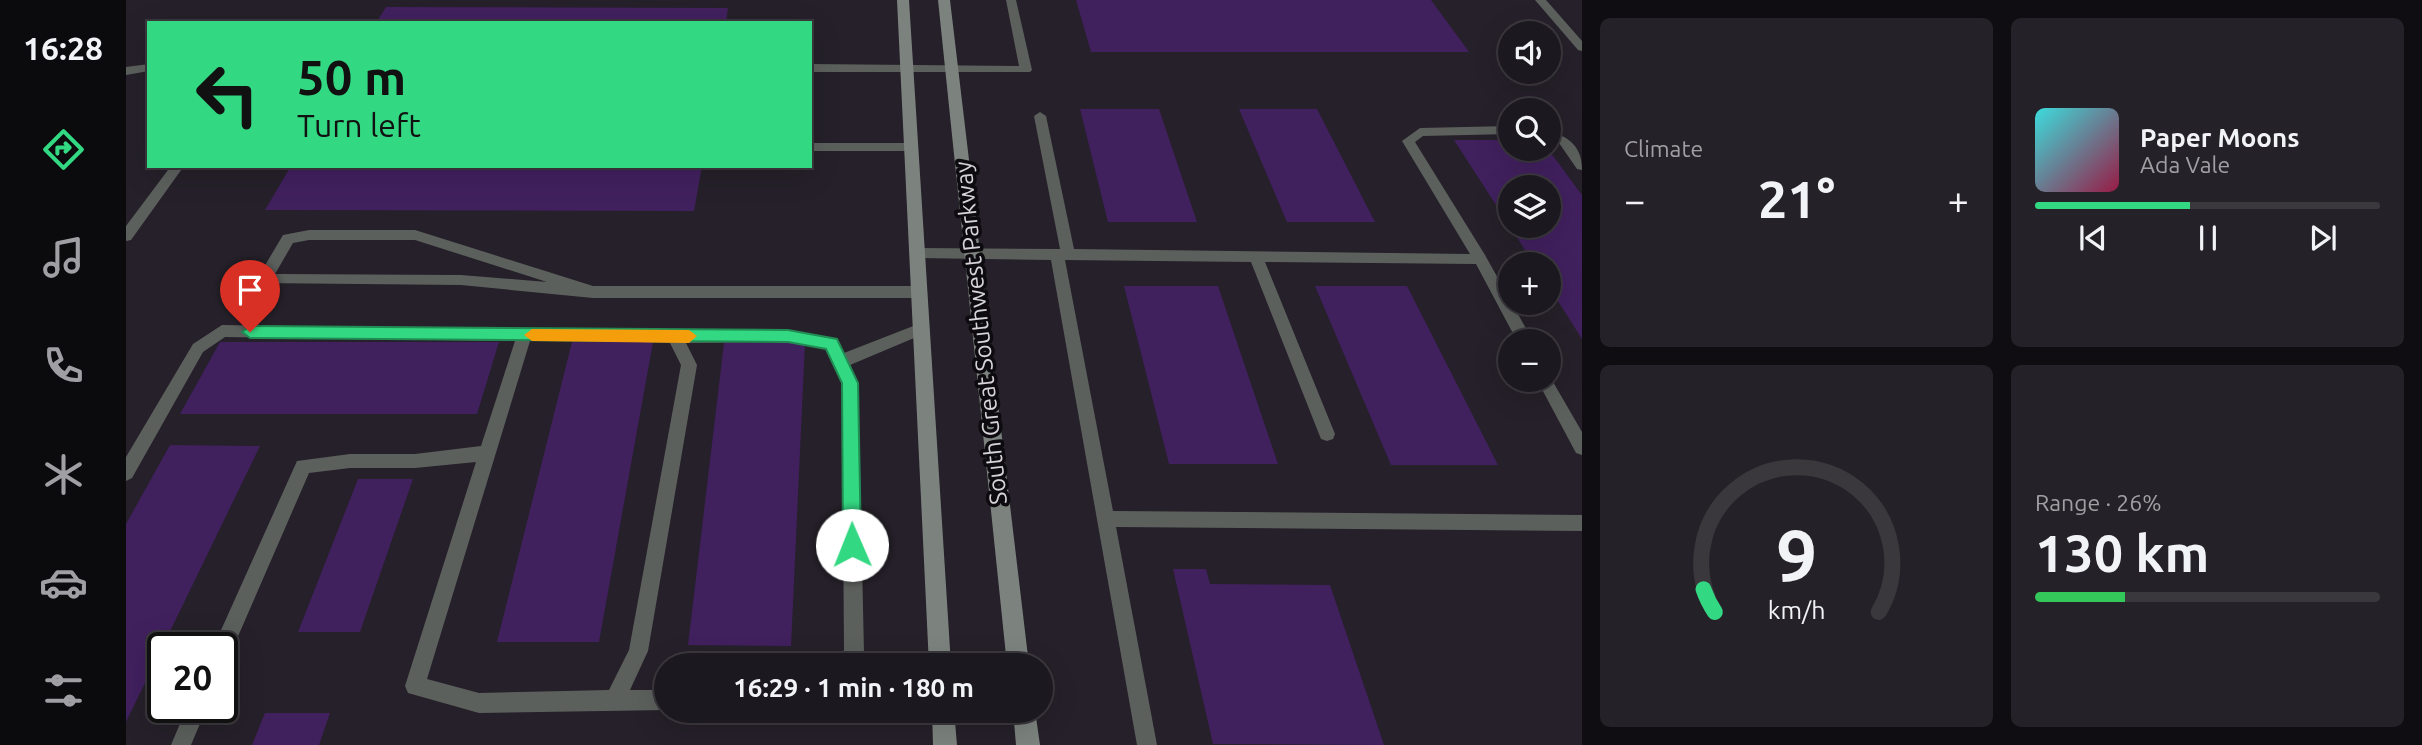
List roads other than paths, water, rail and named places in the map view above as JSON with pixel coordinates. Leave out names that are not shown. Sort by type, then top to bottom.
[{"type":"main road","name":"South Great Southwest Parkway","points":[[903,0],[939,653]]},
{"type":"main road","name":"South Great Southwest Parkway","points":[[944,0],[1017,653]]},
{"type":"main road","points":[[944,723],[945,745]]},
{"type":"main road","points":[[1025,723],[1028,745]]},
{"type":"lane","points":[[812,68],[1026,70],[1011,0]]},
{"type":"lane","points":[[1540,0],[1582,48]]},
{"type":"lane","points":[[126,71],[147,67]]},
{"type":"lane","points":[[1040,116],[1106,519],[1147,745]]},
{"type":"lane","points":[[1498,130],[1420,132],[1408,141],[1480,259],[1518,329]]},
{"type":"lane","points":[[1561,140],[1582,166]]},
{"type":"lane","points":[[812,147],[911,147]]},
{"type":"lane","points":[[126,236],[177,168]]},
{"type":"lane","points":[[593,292],[452,245],[415,236],[309,235],[288,239],[264,279],[461,280],[593,292],[919,292]]},
{"type":"lane","points":[[917,253],[1480,259]]},
{"type":"lane","points":[[1256,256],[1327,434]]},
{"type":"lane","points":[[840,362],[921,329]]},
{"type":"lane","points":[[126,473],[198,348],[222,331],[788,336],[832,344],[850,383],[854,653]]},
{"type":"lane","points":[[524,335],[415,686],[479,702],[654,700]]},
{"type":"lane","points":[[615,700],[638,650],[689,365],[675,337]]},
{"type":"lane","points":[[1552,392],[1582,448]]},
{"type":"lane","points":[[230,632],[303,466],[351,461],[415,461],[488,453]]},
{"type":"lane","points":[[1106,519],[1582,523]]},
{"type":"lane","points":[[181,745],[190,723]]}]
